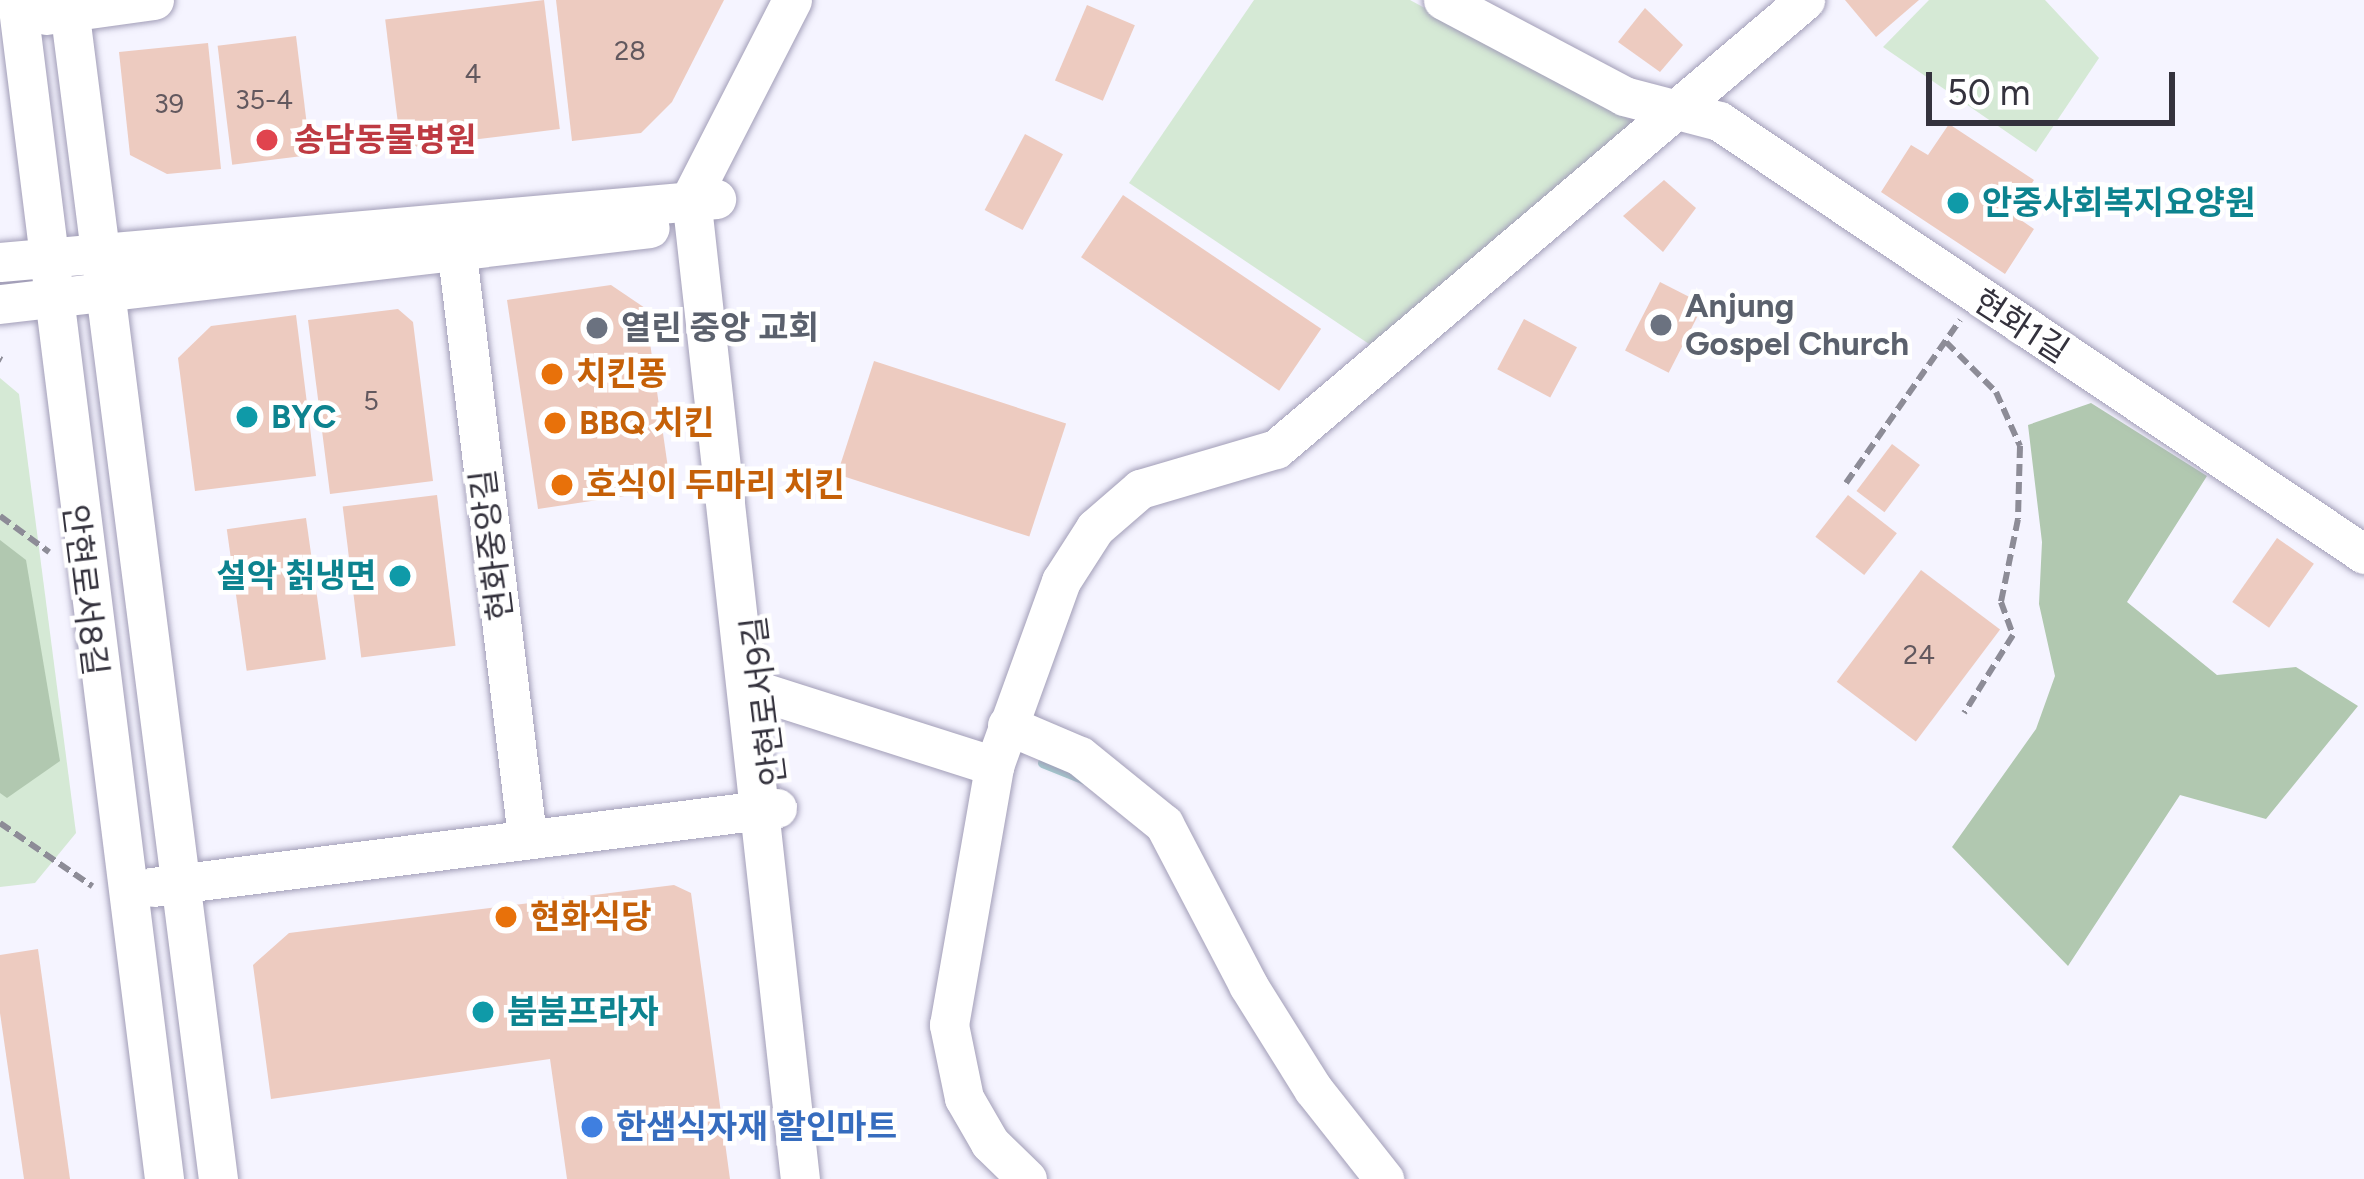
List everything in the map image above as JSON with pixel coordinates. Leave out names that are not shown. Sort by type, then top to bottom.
[{"type":"street","points":[[17,9],[154,0]]},
{"type":"street","points":[[703,210],[791,0]]},
{"type":"street","points":[[703,210],[812,0]]},
{"type":"street","name":"현화1길","points":[[1442,0],[1624,96],[1675,105],[1719,121],[1974,297],[2364,554]]},
{"type":"street","points":[[1027,1179],[990,1143],[964,1098],[951,1052],[953,1000],[994,766],[1006,725],[1061,581],[1095,528],[1140,489],[1276,449],[1675,105],[1805,0]]},
{"type":"street","name":"안현로서8길","points":[[69,6],[175,883],[218,1179]]},
{"type":"street","name":"안현로서8길","points":[[17,9],[111,892],[164,1179]]},
{"type":"street","points":[[0,304],[455,238],[703,210]]},
{"type":"street","name":"안현로서9길","points":[[703,210],[762,692],[766,809],[824,1179]]},
{"type":"street","name":"안현로서9길","points":[[703,210],[800,1179]]},
{"type":"street","points":[[0,262],[96,251],[455,238]]},
{"type":"street","name":"현화중앙길","points":[[455,238],[527,837]]},
{"type":"street","points":[[762,692],[994,766]]},
{"type":"street","points":[[1006,725],[1080,756],[1164,824],[1258,1002],[1313,1089],[1384,1179]]},
{"type":"street","points":[[111,892],[766,809]]},
{"type":"path","points":[[1846,483],[1974,297]]},
{"type":"path","points":[[1946,342],[1996,392],[2020,446],[2018,519],[2001,602],[2013,635],[1964,713]]},
{"type":"path","points":[[0,516],[49,552]]},
{"type":"path","points":[[0,823],[111,892]]},
{"type":"green space","points":[[1254,0],[1410,0],[1634,122],[1378,350],[1129,183]]},
{"type":"green space","points":[[1929,0],[2045,0],[2099,58],[2036,152],[1883,47]]},
{"type":"green space","points":[[0,378],[19,394],[76,833],[35,883],[0,887]]},
{"type":"green space","points":[[2091,403],[2207,476],[2127,602],[2217,675],[2296,667],[2358,706],[2266,819],[2180,795],[2068,966],[1952,847],[2036,729],[2055,676],[2039,604],[2042,542],[2028,425]]},
{"type":"green space","points":[[0,540],[26,560],[60,761],[7,798],[0,793]]},
{"type":"building","points":[[544,0],[560,129],[401,149],[385,19]]},
{"type":"building","points":[[556,0],[724,0],[672,102],[641,133],[572,141]]},
{"type":"building","points":[[1845,0],[1919,0],[1876,37]]},
{"type":"building","points":[[1087,5],[1135,25],[1103,101],[1055,80]]},
{"type":"building","points":[[1645,8],[1683,45],[1660,72],[1618,42]]},
{"type":"building","points":[[296,36],[311,155],[232,165],[218,46]]},
{"type":"building","points":[[208,43],[221,169],[167,174],[130,155],[119,52]]},
{"type":"building","name":"안중사회복지요양원","points":[[1949,124],[2034,180],[2012,214],[2034,229],[2005,274],[1881,192],[1911,145],[1928,155]]},
{"type":"building","points":[[1025,134],[1063,154],[1023,230],[985,210]]},
{"type":"building","points":[[1664,180],[1696,208],[1663,252],[1623,216]]},
{"type":"building","points":[[1123,195],[1321,329],[1279,391],[1081,257]]},
{"type":"building","name":"Anjung Gospel Church","points":[[1660,282],[1704,304],[1669,373],[1625,351]]},
{"type":"building","points":[[611,285],[645,308],[671,489],[538,509],[507,300]]},
{"type":"building","points":[[398,309],[413,322],[433,481],[330,494],[308,320]]},
{"type":"building","name":"BYC","points":[[296,315],[316,476],[195,491],[178,358],[211,326]]},
{"type":"building","points":[[1524,319],[1577,347],[1550,397],[1497,369]]},
{"type":"building","points":[[874,361],[1066,423],[1029,537],[837,474]]},
{"type":"building","points":[[1892,444],[1920,465],[1884,512],[1856,491]]},
{"type":"building","name":"설악 칡냉면","points":[[437,495],[456,646],[361,657],[343,507]]},
{"type":"building","points":[[1848,495],[1897,533],[1864,575],[1815,537]]},
{"type":"building","points":[[306,518],[326,660],[247,671],[227,529]]},
{"type":"building","points":[[2277,538],[2314,564],[2269,628],[2232,602]]},
{"type":"building","points":[[1921,570],[2000,630],[1916,741],[1837,682]]},
{"type":"building","name":"붐붐프라자","points":[[674,885],[691,893],[730,1179],[567,1179],[550,1059],[271,1099],[253,965],[289,933]]},
{"type":"building","points":[[38,949],[70,1179],[24,1179],[0,1013],[0,955]]},
{"type":"waterway","points":[[1043,763],[1085,780]]},
{"type":"place","name":"송담동물병원","points":[[267,140]]},
{"type":"place","name":"안중사회복지요양원","points":[[1958,203]]},
{"type":"place","name":"Anjung Gospel Church","points":[[1661,325]]},
{"type":"place","name":"열린 중앙 교회","points":[[597,328]]},
{"type":"place","name":"치킨퐁","points":[[552,374]]},
{"type":"place","name":"BYC","points":[[247,417]]},
{"type":"place","name":"BBQ 치킨","points":[[555,423]]},
{"type":"place","name":"호식이 두마리 치킨","points":[[562,485]]},
{"type":"place","name":"설악 칡냉면","points":[[400,576]]},
{"type":"place","name":"현화식당","points":[[506,917]]},
{"type":"place","name":"붐붐프라자","points":[[483,1012]]},
{"type":"place","name":"한샘식자재 할인마트","points":[[592,1127]]}]
